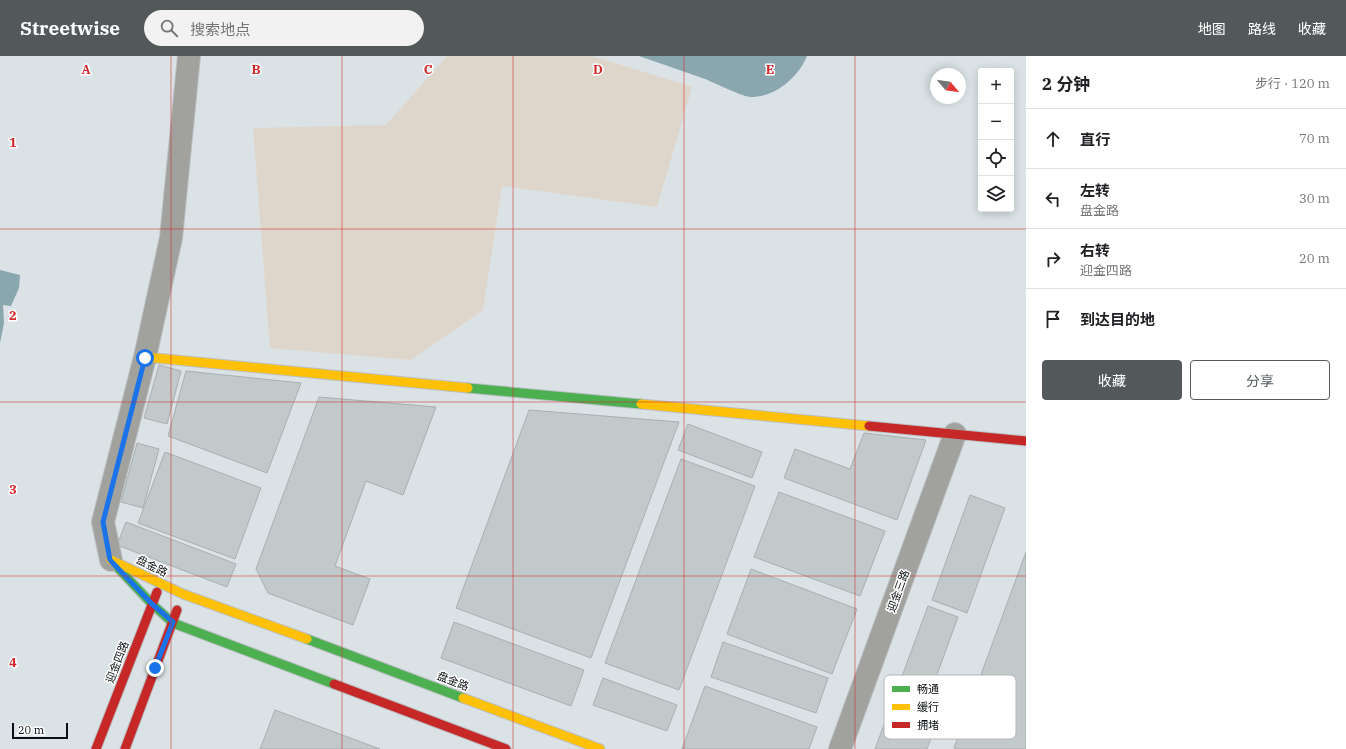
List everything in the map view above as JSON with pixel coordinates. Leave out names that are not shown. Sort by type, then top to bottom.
[{"type":"street","points":[[110,560],[103,522],[145,358],[171,238],[190,56]]},
{"type":"street","points":[[145,358],[1026,441]]},
{"type":"street","name":"迎金三路","points":[[840,749],[955,434]]},
{"type":"street","name":"盘金路","points":[[110,560],[183,594],[600,749]]},
{"type":"street","name":"盘金路","points":[[110,560],[152,604],[173,622],[506,749]]},
{"type":"street","name":"迎金四路","points":[[96,749],[161,584]]},
{"type":"street","points":[[125,749],[183,594]]},
{"type":"shaded area","points":[[447,56],[593,56],[692,87],[657,207],[502,186],[483,310],[411,360],[270,348],[253,128],[386,125]]},
{"type":"water","points":[[639,56],[807,56],[798,72],[785,85],[769,94],[751,97]]},
{"type":"water","points":[[0,270],[20,275],[19,288],[11,306],[3,305],[4,323],[0,343]]},
{"type":"building","points":[[159,365],[181,371],[167,424],[144,418]]},
{"type":"building","points":[[186,371],[301,383],[267,473],[168,436]]},
{"type":"building","points":[[319,397],[436,407],[403,495],[366,481],[335,566],[370,579],[353,625],[268,593],[256,569]]},
{"type":"building","points":[[529,410],[679,422],[591,658],[456,608]]},
{"type":"building","points":[[688,424],[762,452],[752,478],[678,450]]},
{"type":"building","points":[[864,433],[926,440],[897,520],[784,478],[795,449],[850,469]]},
{"type":"building","points":[[137,443],[159,449],[143,508],[121,502]]},
{"type":"building","points":[[165,452],[261,488],[235,559],[138,523]]},
{"type":"building","points":[[681,459],[755,486],[679,690],[605,663]]},
{"type":"building","points":[[779,492],[885,531],[860,596],[754,557]]},
{"type":"building","points":[[970,495],[1005,508],[967,613],[932,600]]},
{"type":"building","points":[[126,522],[236,564],[227,587],[117,545]]},
{"type":"building","points":[[1026,552],[1026,749],[954,748],[957,739],[1016,739],[1016,675],[981,675]]},
{"type":"building","points":[[751,569],[857,609],[832,674],[727,634]]},
{"type":"building","points":[[928,606],[958,617],[937,675],[902,675]]},
{"type":"building","points":[[454,622],[584,670],[571,706],[441,658]]},
{"type":"building","points":[[723,642],[828,678],[816,713],[711,677]]},
{"type":"building","points":[[603,678],[677,705],[667,731],[593,705]]},
{"type":"building","points":[[705,686],[817,727],[809,749],[682,749]]},
{"type":"building","points":[[275,710],[380,749],[260,749]]},
{"type":"building","points":[[884,725],[884,739],[931,739],[927,749],[875,749]]},
{"type":"traffic: fast","points":[[468,388],[641,404]]},
{"type":"traffic: fast","points":[[119,569],[152,604],[173,623],[334,684]]},
{"type":"traffic: fast","points":[[307,639],[463,698]]},
{"type":"traffic: slow","points":[[145,357],[468,388]]},
{"type":"traffic: slow","points":[[641,404],[869,426]]},
{"type":"traffic: slow","points":[[111,560],[183,594],[307,639]]},
{"type":"traffic: slow","points":[[463,698],[600,749]]},
{"type":"traffic: jam","points":[[869,426],[1026,441]]},
{"type":"traffic: jam","points":[[96,749],[157,592]]},
{"type":"traffic: jam","points":[[125,749],[177,610]]},
{"type":"traffic: jam","points":[[334,684],[506,749]]},
{"type":"route","points":[[145,358],[103,522],[110,560],[152,604],[173,622],[155,668]]}]
